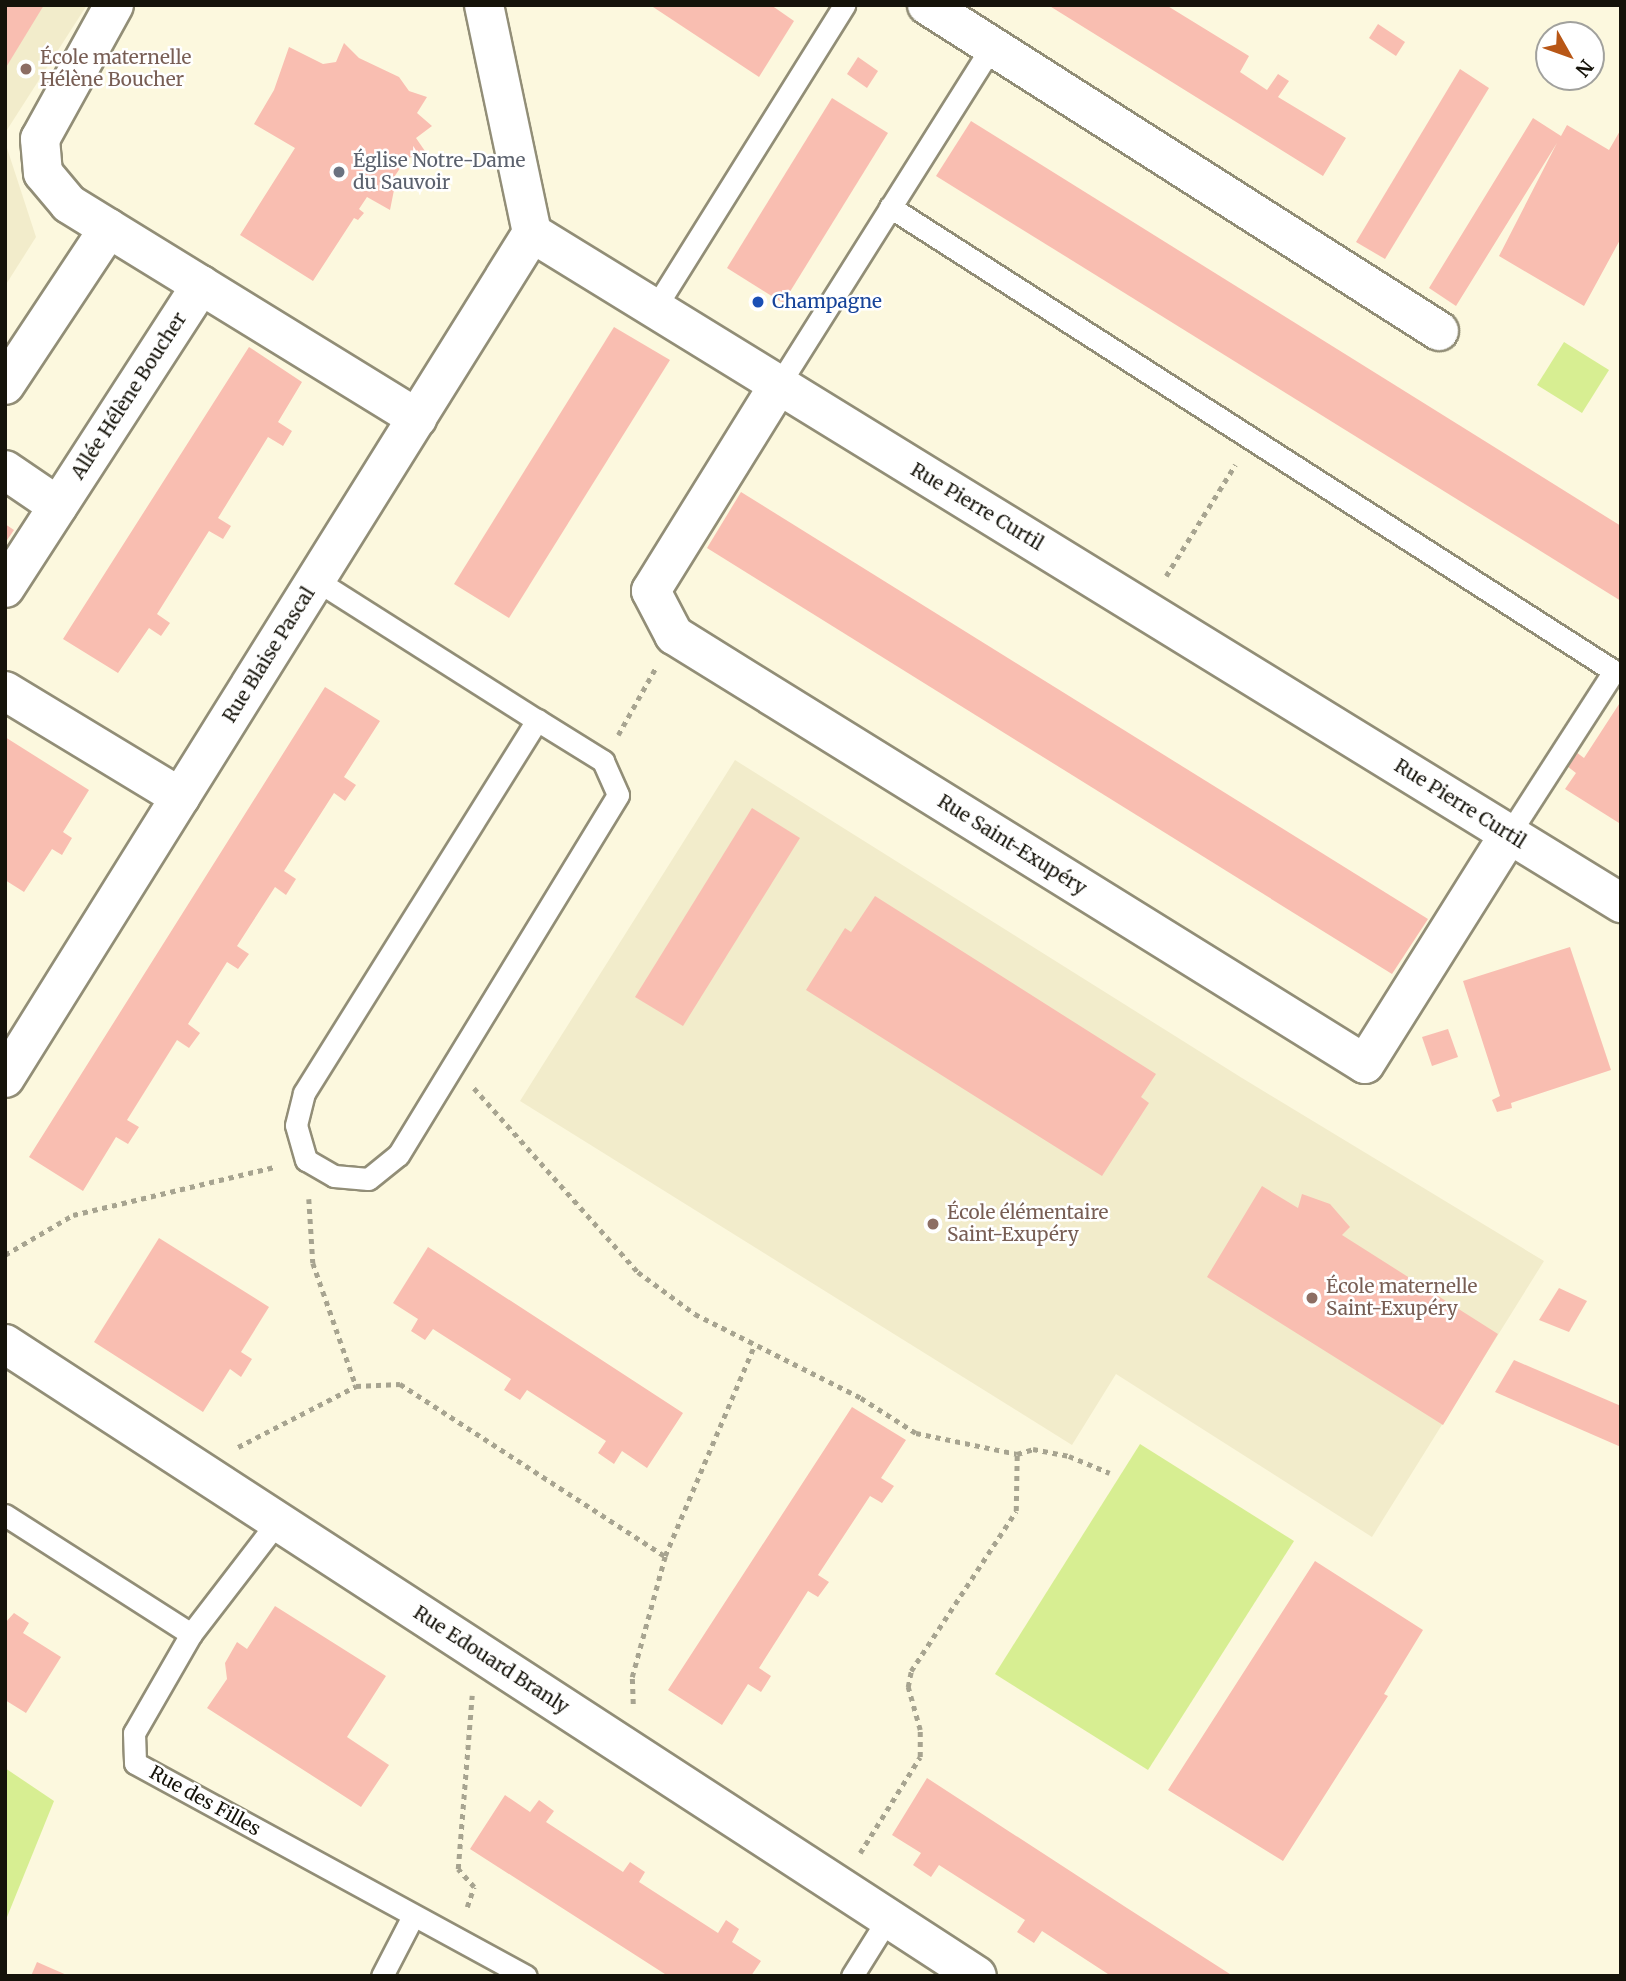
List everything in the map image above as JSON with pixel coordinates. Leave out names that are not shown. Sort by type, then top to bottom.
[{"type":"street","points":[[114,5],[40,139],[43,173],[69,204],[417,418]]},
{"type":"street","points":[[484,5],[532,233]]},
{"type":"street","points":[[927,5],[993,44],[1439,331]]},
{"type":"street","points":[[5,385],[109,228]]},
{"type":"street","name":"Rue Pierre Curtil","points":[[532,233],[1509,834],[1617,892]]},
{"type":"street","name":"Rue Blaise Pascal","points":[[5,1078],[532,233]]},
{"type":"street","name":"Allée Hélène Boucher","points":[[5,587],[201,285]]},
{"type":"street","points":[[674,635],[651,591],[778,386]]},
{"type":"street","points":[[5,470],[58,506]]},
{"type":"street","name":"Rue Saint-Exupéry","points":[[674,635],[1365,1065],[1509,834]]},
{"type":"street","points":[[5,691],[180,797]]},
{"type":"street","name":"Rue Edouard Branly","points":[[5,1344],[887,1920],[978,1976]]},
{"type":"lane","points":[[655,308],[844,5]]},
{"type":"lane","points":[[778,386],[993,44]]},
{"type":"lane","points":[[890,208],[1252,439],[1617,665],[1509,834]]},
{"type":"lane","points":[[316,580],[603,761],[618,795],[398,1155],[368,1179],[334,1176],[306,1160],[296,1125],[304,1093],[537,720]]},
{"type":"lane","points":[[5,1515],[191,1634]]},
{"type":"lane","name":"Rue des Filles","points":[[278,1521],[191,1634],[134,1733],[135,1763],[526,1976]]},
{"type":"lane","points":[[382,1976],[413,1916]]},
{"type":"lane","points":[[852,1976],[887,1920]]},
{"type":"path","points":[[1145,609],[1252,439]]},
{"type":"path","points":[[603,761],[674,635]]},
{"type":"path","points":[[453,1065],[638,1272],[695,1314],[861,1398],[916,1433],[1017,1454],[1033,1449],[1069,1457],[1110,1473]]},
{"type":"path","points":[[5,1255],[73,1214],[306,1160],[313,1263],[356,1386]]},
{"type":"path","points":[[635,1754],[632,1677],[665,1556],[755,1344]]},
{"type":"path","points":[[196,1468],[356,1386],[400,1384],[665,1556]]},
{"type":"path","points":[[838,1886],[920,1756],[920,1730],[908,1687],[911,1671],[1016,1511],[1017,1454]]},
{"type":"path","points":[[454,1938],[474,1887],[458,1869],[475,1650]]},
{"type":"shaded area","name":"École maternelle Hélène Boucher","points":[[5,5],[87,5],[5,133]]},
{"type":"shaded area","points":[[5,142],[36,237],[5,286]]},
{"type":"shaded area","name":"École élémentaire Saint-Exupéry","points":[[735,760],[1242,1078],[1544,1261],[1372,1537],[1116,1374],[1072,1445],[520,1101]]},
{"type":"green space","points":[[1564,342],[1609,370],[1582,413],[1537,385]]},
{"type":"green space","points":[[1140,1444],[1294,1541],[1148,1770],[995,1674]]},
{"type":"green space","points":[[5,1768],[54,1801],[5,1922]]},
{"type":"building","points":[[5,5],[44,5],[5,69]]},
{"type":"building","points":[[650,5],[771,5],[794,21],[759,77]]},
{"type":"building","points":[[1048,5],[1166,5],[1249,56],[1240,72],[1267,90],[1278,74],[1289,81],[1278,97],[1346,138],[1323,176]]},
{"type":"building","points":[[1378,24],[1405,42],[1396,56],[1369,38]]},
{"type":"building","name":"Église Notre-Dame du Sauvoir","points":[[344,43],[359,58],[399,77],[409,91],[427,97],[417,113],[432,126],[416,138],[427,154],[407,158],[388,186],[394,190],[390,210],[367,197],[359,209],[364,213],[358,220],[354,218],[313,281],[240,235],[295,148],[254,124],[274,90],[289,47],[323,64],[336,62]]},
{"type":"building","points":[[858,57],[878,71],[867,88],[847,74]]},
{"type":"building","points":[[1460,69],[1489,88],[1385,259],[1356,242]]},
{"type":"building","points":[[832,98],[888,133],[783,303],[727,268]]},
{"type":"building","points":[[1533,118],[1561,136],[1567,125],[1609,150],[1621,129],[1621,238],[1584,306],[1499,256],[1557,143],[1456,306],[1429,288]]},
{"type":"building","points":[[971,121],[1621,526],[1621,601],[936,176]]},
{"type":"building","points":[[614,327],[670,360],[509,618],[454,584]]},
{"type":"building","points":[[249,347],[302,382],[278,422],[292,431],[283,446],[268,437],[218,518],[231,526],[223,539],[209,531],[157,614],[170,623],[161,636],[149,628],[118,673],[63,639]]},
{"type":"building","points":[[741,492],[1428,919],[1392,974],[707,548]]},
{"type":"building","points":[[5,524],[14,530],[5,543]]},
{"type":"building","points":[[325,687],[380,721],[344,777],[356,785],[345,801],[334,793],[284,871],[296,879],[286,895],[275,887],[237,946],[249,954],[238,969],[227,962],[188,1024],[200,1033],[189,1048],[177,1040],[127,1120],[139,1127],[128,1144],[116,1137],[83,1191],[29,1157]]},
{"type":"building","points":[[1621,701],[1619,823],[1565,789],[1576,773],[1567,766],[1576,752],[1584,758]]},
{"type":"building","points":[[5,737],[89,790],[63,832],[72,838],[62,855],[52,849],[24,892],[5,880]]},
{"type":"building","points":[[752,808],[800,838],[683,1026],[635,997]]},
{"type":"building","points":[[875,896],[1156,1074],[1141,1097],[1149,1103],[1102,1176],[806,990],[845,928],[851,932]]},
{"type":"building","points":[[1570,947],[1611,1070],[1511,1103],[1512,1108],[1497,1112],[1492,1100],[1500,1096],[1463,981]]},
{"type":"building","points":[[1448,1029],[1458,1057],[1432,1066],[1422,1037]]},
{"type":"building","points":[[1262,1186],[1298,1208],[1302,1194],[1330,1204],[1350,1227],[1342,1235],[1498,1334],[1443,1425],[1207,1277]]},
{"type":"building","points":[[159,1238],[269,1307],[241,1352],[252,1359],[241,1377],[230,1369],[203,1412],[94,1342]]},
{"type":"building","points":[[428,1247],[683,1413],[647,1468],[622,1451],[614,1464],[598,1453],[606,1441],[527,1390],[520,1400],[504,1390],[511,1379],[433,1329],[425,1340],[411,1331],[418,1319],[393,1303]]},
{"type":"building","points":[[1559,1288],[1587,1301],[1569,1332],[1539,1320]]},
{"type":"building","points":[[1514,1360],[1621,1406],[1621,1447],[1495,1392]]},
{"type":"building","points":[[852,1407],[906,1440],[881,1478],[894,1486],[882,1503],[870,1496],[818,1575],[829,1582],[818,1597],[808,1591],[759,1668],[771,1676],[761,1692],[748,1684],[722,1725],[668,1690]]},
{"type":"building","points":[[1315,1561],[1423,1630],[1384,1694],[1388,1696],[1283,1861],[1168,1790]]},
{"type":"building","points":[[275,1606],[386,1676],[347,1737],[389,1765],[361,1807],[207,1708],[227,1679],[225,1663],[237,1642],[247,1649]]},
{"type":"building","points":[[14,1613],[29,1623],[23,1633],[61,1657],[26,1713],[5,1700],[5,1623]]},
{"type":"building","points":[[927,1778],[1233,1976],[1111,1976],[1042,1931],[1034,1943],[1017,1932],[1025,1920],[939,1865],[931,1877],[913,1865],[921,1853],[892,1835]]},
{"type":"building","points":[[505,1795],[530,1812],[539,1800],[554,1811],[546,1822],[623,1872],[630,1862],[645,1872],[639,1882],[718,1933],[726,1920],[739,1929],[732,1942],[761,1961],[751,1976],[668,1976],[470,1849]]},
{"type":"building","points":[[37,1962],[69,1976],[31,1976]]},
{"type":"place","name":"École maternelle Hélène Boucher","points":[[26,69]]},
{"type":"place","name":"Église Notre-Dame du Sauvoir","points":[[339,172]]},
{"type":"place","name":"Champagne","points":[[758,302]]},
{"type":"place","name":"École élémentaire Saint-Exupéry","points":[[933,1224]]},
{"type":"place","name":"École maternelle Saint-Exupéry","points":[[1312,1298]]}]
